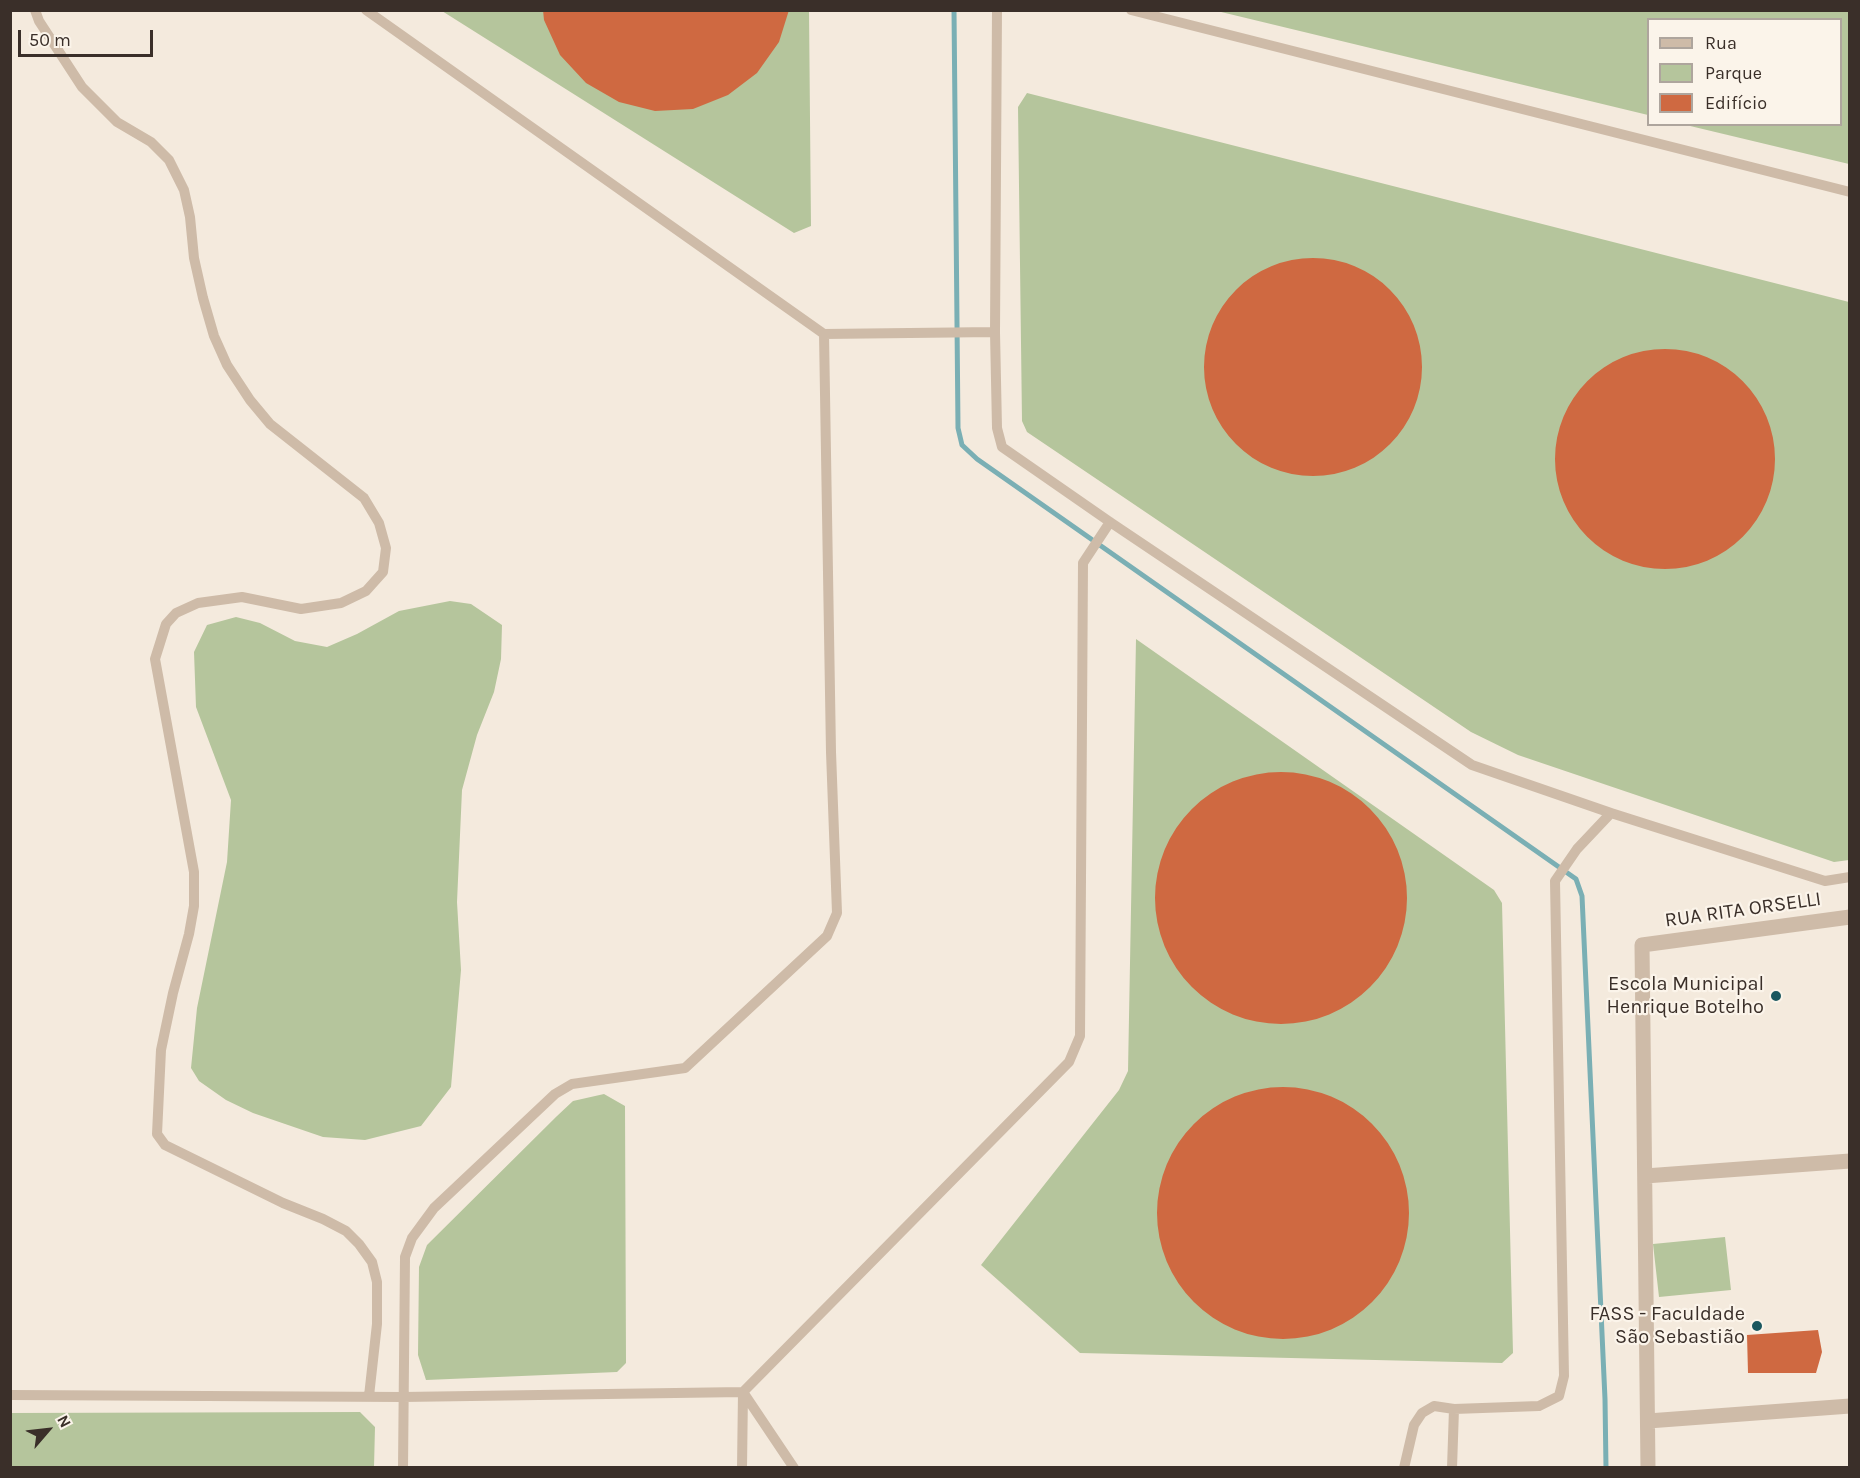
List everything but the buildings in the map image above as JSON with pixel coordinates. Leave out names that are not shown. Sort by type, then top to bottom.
[{"type":"street","name":"RUA RITA ORSELLI","points":[[1645,1176],[1642,945],[1850,917]]},
{"type":"street","points":[[1648,1467],[1645,1176],[1850,1161]]},
{"type":"street","points":[[1648,1421],[1850,1406]]},
{"type":"lane","points":[[35,10],[39,21],[82,87],[117,122],[151,142],[169,160],[184,190],[190,217],[194,258],[203,298],[214,336],[227,365],[270,424],[364,498],[379,523],[386,548],[383,572],[366,591],[341,603],[301,609],[242,597],[198,603],[176,613],[166,624],[155,659],[194,872],[194,906],[189,934],[161,1050],[157,1134],[165,1145],[283,1203],[323,1219],[346,1231],[359,1244],[372,1262],[377,1282],[377,1324],[369,1396]]},
{"type":"lane","points":[[997,10],[995,332],[997,428],[1002,447],[1473,765],[1611,813],[1825,880],[1850,877]]},
{"type":"lane","points":[[1131,10],[1850,192]]},
{"type":"lane","points":[[365,11],[824,334],[995,332]]},
{"type":"lane","points":[[403,1467],[405,1257],[412,1239],[434,1208],[555,1094],[572,1084],[685,1068],[827,936],[837,913],[831,752],[824,334]]},
{"type":"lane","points":[[10,1395],[403,1397],[742,1392],[1069,1062],[1080,1036],[1083,563],[1110,522]]},
{"type":"lane","points":[[1404,1467],[1414,1425],[1422,1413],[1434,1406],[1454,1409],[1539,1406],[1559,1396],[1564,1376],[1555,881],[1577,849],[1611,813]]},
{"type":"lane","points":[[742,1392],[742,1467]]},
{"type":"lane","points":[[742,1392],[794,1467]]},
{"type":"lane","points":[[1452,1467],[1454,1409]]},
{"type":"green space","points":[[442,11],[809,11],[811,226],[794,233]]},
{"type":"green space","points":[[1217,11],[1849,11],[1849,164],[1690,126],[1842,126],[1842,18],[1647,18],[1647,115]]},
{"type":"green space","points":[[1027,93],[1849,302],[1849,860],[1834,862],[1518,755],[1471,732],[1027,432],[1022,421],[1018,107]]},
{"type":"green space","points":[[450,601],[471,604],[502,625],[501,659],[494,692],[477,735],[462,790],[457,902],[461,970],[451,1087],[421,1126],[365,1140],[323,1137],[253,1113],[226,1100],[199,1081],[191,1068],[197,1008],[227,862],[231,800],[196,707],[194,652],[207,625],[236,617],[260,623],[295,641],[327,647],[399,611]]},
{"type":"green space","points":[[1136,639],[1494,890],[1502,903],[1513,1353],[1502,1363],[1080,1353],[981,1265],[1119,1090],[1128,1071]]},
{"type":"green space","points":[[604,1094],[625,1106],[626,1363],[617,1372],[426,1380],[418,1355],[419,1267],[427,1245],[573,1101]]},
{"type":"green space","points":[[1725,1237],[1731,1290],[1659,1297],[1653,1244]]},
{"type":"green space","points":[[360,1412],[375,1427],[374,1467],[11,1467],[11,1413]]},
{"type":"waterway","points":[[954,10],[958,428],[962,445],[977,459],[1576,879],[1582,896],[1605,1399],[1606,1468]]},
{"type":"place","name":"Escola Municipal Henrique Botelho","points":[[1776,996]]},
{"type":"place","name":"FASS - Faculdade São Sebastião","points":[[1757,1326]]}]
